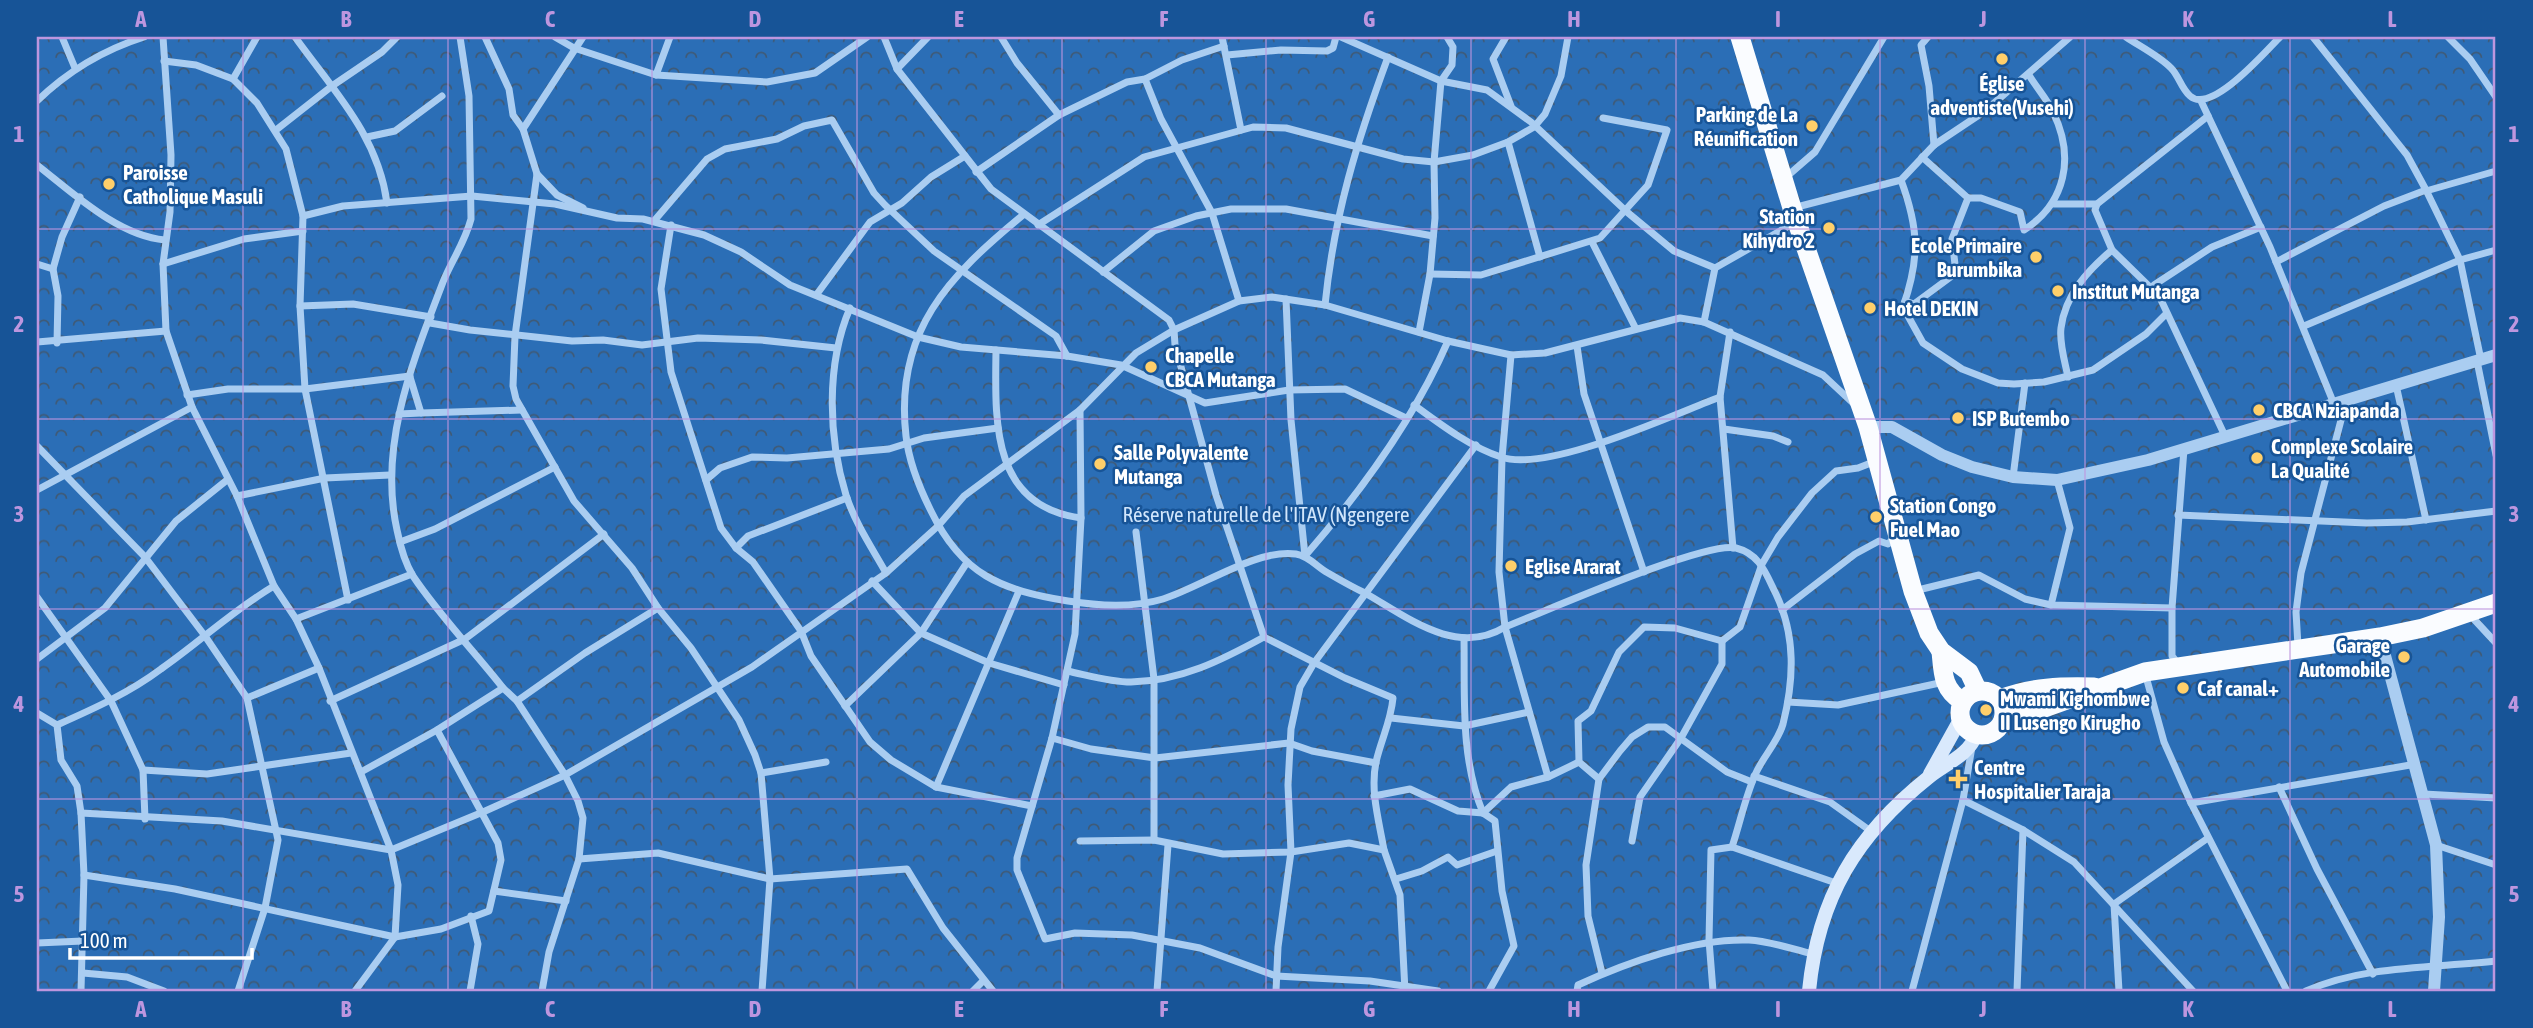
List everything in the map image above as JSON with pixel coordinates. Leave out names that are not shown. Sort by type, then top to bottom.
[{"type":"highway","points":[[1740,37],[1794,215],[1878,460],[1913,591],[1929,633],[1941,650],[1969,672],[1969,732],[1974,740],[1991,733],[2002,723],[2145,672],[2380,637],[2423,628],[2496,603]]},
{"type":"highway","points":[[1941,650],[1944,682],[1952,695],[1967,704],[2048,687],[2108,687]]},
{"type":"highway","points":[[2000,699],[2004,708],[2002,723]]},
{"type":"main road","points":[[1927,778],[1967,704]]},
{"type":"main road","points":[[1809,991],[1820,924],[1836,883],[1872,832],[1927,778],[1974,740]]},
{"type":"street","points":[[62,37],[75,68]]},
{"type":"street","points":[[37,101],[40,92],[75,68],[144,37]]},
{"type":"street","points":[[163,37],[171,155],[170,212],[163,264],[166,331],[192,407],[237,496],[274,586],[296,619],[391,850],[398,885],[395,937],[355,991]]},
{"type":"street","points":[[233,79],[257,37]]},
{"type":"street","points":[[295,37],[367,137],[385,183],[387,202]]},
{"type":"street","points":[[276,130],[332,86],[382,52],[397,37]]},
{"type":"street","points":[[460,37],[469,96],[472,196],[466,239],[450,266],[410,376],[399,415],[390,475],[400,542],[412,574],[503,688],[517,701],[578,800],[583,818],[579,859],[549,952],[542,991]]},
{"type":"street","points":[[485,37],[509,89],[513,115],[523,129],[537,174],[515,336],[513,386],[522,410],[574,501],[604,534],[691,648],[739,720],[761,773],[770,879],[762,991]]},
{"type":"street","points":[[555,37],[574,47],[656,75],[742,81],[786,80],[815,73],[867,37]]},
{"type":"street","points":[[523,129],[583,37]]},
{"type":"street","points":[[656,75],[670,37]]},
{"type":"street","points":[[884,37],[897,69],[991,189],[1169,320],[1174,330],[1187,393],[1216,495],[1264,637],[1314,663],[1394,698],[1391,718],[1376,763],[1374,796],[1384,850],[1400,895],[1405,989]]},
{"type":"street","points":[[897,69],[928,37]]},
{"type":"street","points":[[1001,37],[1017,63],[1059,115]]},
{"type":"street","points":[[1222,37],[1241,130]]},
{"type":"street","points":[[1227,55],[1281,50],[1327,51],[1334,48],[1339,37],[1441,81],[1465,88],[1480,87],[1511,107],[1674,251],[1715,268]]},
{"type":"street","points":[[1419,332],[1430,274],[1434,162],[1441,81],[1452,65],[1453,47],[1447,37]]},
{"type":"street","points":[[1506,37],[1493,59],[1511,107]]},
{"type":"street","points":[[1038,225],[1144,158],[1165,149],[1180,149],[1241,130],[1286,128],[1403,159],[1434,162],[1473,155],[1507,142],[1534,127],[1553,100],[1568,37]]},
{"type":"street","points":[[1783,180],[1815,152],[1884,37]]},
{"type":"street","points":[[1928,37],[1921,45],[1929,86],[1934,145]]},
{"type":"street","points":[[1704,322],[1715,268],[1774,232],[1794,215],[1901,180],[1934,145],[1985,111],[2070,37]]},
{"type":"street","points":[[2126,37],[2170,66],[2190,97],[2201,101],[2211,99],[2234,82],[2280,37]]},
{"type":"street","points":[[2313,37],[2407,155],[2460,260],[2496,455]]},
{"type":"street","points":[[2448,37],[2470,60],[2496,97]]},
{"type":"street","points":[[976,172],[1059,115],[1127,82],[1145,79],[1182,60],[1224,46]]},
{"type":"street","points":[[1325,305],[1331,250],[1355,148],[1388,57]]},
{"type":"street","points":[[164,61],[196,65],[233,79],[257,103],[286,149],[303,216],[300,306],[305,389],[348,600]]},
{"type":"street","points":[[1923,157],[1968,198],[1981,198],[2020,212],[2024,230],[2041,219],[2054,204],[2066,162],[2053,113],[2029,75]]},
{"type":"street","points":[[1145,79],[1161,119],[1180,149],[1212,213],[1239,301]]},
{"type":"street","points":[[367,137],[395,131],[442,96]]},
{"type":"street","points":[[2201,101],[2340,402],[2317,522],[2308,540],[2301,573],[2296,612],[2299,651]]},
{"type":"street","points":[[2155,292],[2112,250],[2095,210],[2097,204],[2208,116]]},
{"type":"street","points":[[1430,274],[1481,275],[1600,238],[1627,212],[1648,185],[1667,130],[1603,118]]},
{"type":"street","points":[[654,221],[707,159],[725,149],[777,139],[804,126],[832,120],[874,193],[890,210],[934,251],[1056,336],[1067,356]]},
{"type":"street","points":[[1507,142],[1540,257]]},
{"type":"street","points":[[817,295],[870,222],[890,210],[931,177],[965,156]]},
{"type":"street","points":[[37,165],[80,197],[142,236],[165,240]]},
{"type":"street","points":[[2276,261],[2384,206],[2496,171]]},
{"type":"street","points":[[537,174],[556,195],[590,212]]},
{"type":"street","points":[[1901,180],[1917,236],[1916,257],[1903,307],[1923,344],[1962,369],[1998,383],[2025,383],[2093,370],[2120,354],[2166,314]]},
{"type":"street","points":[[303,216],[343,206],[472,196],[555,204],[654,221],[715,240],[790,285],[918,337],[996,350],[1067,356],[1121,365],[1187,393],[1198,401],[1211,404],[1289,390],[1329,387],[1345,389],[1406,418]]},
{"type":"street","points":[[57,343],[58,296],[54,269],[62,237],[80,197]]},
{"type":"street","points":[[1905,301],[1914,304],[1956,273],[1952,239],[1968,198]]},
{"type":"street","points":[[2054,204],[2097,204]]},
{"type":"street","points":[[1103,272],[1154,231],[1212,213],[1251,208],[1264,211],[1286,209],[1339,217],[1433,236]]},
{"type":"street","points":[[1023,215],[963,270],[932,305],[918,337],[903,403],[907,444],[920,489],[938,526],[966,565],[998,584],[1018,591],[1077,602],[1147,603],[1198,587],[1271,555],[1305,556],[1394,613],[1435,633],[1464,638],[1488,637],[1504,627],[1709,549],[1734,548],[1750,554],[1762,564],[1782,610],[1793,648],[1788,702],[1782,729],[1753,779],[1732,847]]},
{"type":"street","points":[[671,225],[661,289],[671,372],[720,528],[736,548],[753,562],[801,631],[811,656],[870,742],[891,760],[936,787],[1032,806]]},
{"type":"street","points":[[2225,436],[2154,285],[2159,279],[2212,247],[2261,227]]},
{"type":"street","points":[[163,264],[244,239],[303,231]]},
{"type":"street","points":[[1592,242],[1636,328]]},
{"type":"street","points":[[2067,377],[2061,328],[2071,297],[2088,270],[2112,250]]},
{"type":"street","points":[[2304,326],[2460,260],[2496,250]]},
{"type":"street","points":[[37,264],[54,269]]},
{"type":"street","points":[[1286,299],[1289,390],[1305,556]]},
{"type":"street","points":[[81,813],[145,819],[222,821],[391,850],[565,775],[717,690],[886,573],[938,526],[964,496],[1080,410],[1121,365],[1174,330],[1239,301],[1286,299],[1325,305],[1448,341],[1511,355],[1545,354],[1680,318],[1704,322],[1823,375],[1864,418],[1892,427],[1942,455],[2013,477],[2057,480],[2148,460],[2496,355]]},
{"type":"street","points":[[300,306],[353,304],[515,336],[642,345],[698,338],[761,340],[836,348]]},
{"type":"street","points":[[850,308],[836,348],[833,391],[837,454],[847,498],[886,573]]},
{"type":"street","points":[[37,342],[57,343],[166,331]]},
{"type":"street","points":[[1730,332],[1720,397],[1734,548]]},
{"type":"street","points":[[1305,556],[1339,517],[1406,418],[1433,376],[1448,341]]},
{"type":"street","points":[[1577,346],[1584,394],[1644,572]]},
{"type":"street","points":[[996,350],[998,428],[1005,465],[1041,507],[1081,518]]},
{"type":"street","points":[[1511,355],[1502,458],[1499,572],[1504,627],[1548,778]]},
{"type":"street","points":[[187,395],[228,389],[305,389],[410,376]]},
{"type":"street","points":[[410,376],[421,413]]},
{"type":"street","points":[[2013,477],[2025,383]]},
{"type":"street","points":[[2396,385],[2426,520]]},
{"type":"street","points":[[1414,405],[1476,446],[1502,458],[1533,460],[1600,443],[1720,397]]},
{"type":"street","points":[[37,490],[192,407]]},
{"type":"street","points":[[399,415],[522,410]]},
{"type":"street","points":[[1080,410],[1081,518],[1077,602],[1064,685],[1052,738],[1018,848],[1017,870],[1045,939],[1075,933],[1159,939],[1200,948],[1276,975],[1370,981],[1405,989],[1438,991]]},
{"type":"street","points":[[706,480],[720,468],[752,457],[837,454],[998,428]]},
{"type":"street","points":[[1724,429],[1773,436],[1788,442]]},
{"type":"street","points":[[37,446],[145,557],[205,636],[247,698],[278,840],[265,908],[238,991]]},
{"type":"street","points":[[1276,991],[1291,852],[1289,743],[1300,687],[1314,663],[1476,446]]},
{"type":"street","points":[[2180,665],[2172,656],[2172,608],[2184,448]]},
{"type":"street","points":[[1632,841],[1640,797],[1681,738],[1722,664],[1723,642],[1740,627],[1762,564],[1796,512],[1836,471],[1858,468],[1878,460]]},
{"type":"street","points":[[400,542],[435,529],[555,467]]},
{"type":"street","points":[[237,496],[325,478],[390,475]]},
{"type":"street","points":[[37,659],[105,608],[176,521],[227,480]]},
{"type":"street","points":[[2051,605],[2070,528],[2057,480]]},
{"type":"street","points":[[736,548],[748,536],[847,498]]},
{"type":"street","points":[[2178,514],[2317,522],[2426,520],[2496,511]]},
{"type":"street","points":[[1136,532],[1147,603],[1154,679],[1154,840]]},
{"type":"street","points":[[330,701],[465,639],[604,534]]},
{"type":"street","points":[[1782,610],[1855,554],[1879,541],[1888,544],[1899,534]]},
{"type":"street","points":[[845,706],[921,634],[966,565]]},
{"type":"street","points":[[296,619],[412,574]]},
{"type":"street","points":[[1913,591],[1955,584],[1967,577],[1979,575],[2025,600],[2051,605],[2172,608]]},
{"type":"street","points":[[872,582],[921,634],[989,663],[1064,685]]},
{"type":"street","points":[[57,725],[111,701],[160,670],[238,607],[274,586]]},
{"type":"street","points":[[936,787],[1018,591]]},
{"type":"street","points":[[37,597],[111,701],[143,770],[145,819]]},
{"type":"street","points":[[517,701],[585,653],[658,608]]},
{"type":"street","points":[[2468,613],[2496,643]]},
{"type":"street","points":[[1599,779],[1579,762],[1578,721],[1591,710],[1619,652],[1644,627],[1675,628],[1723,642]]},
{"type":"street","points":[[1066,671],[1129,682],[1154,679],[1211,666],[1264,637]]},
{"type":"street","points":[[2380,637],[2436,845],[2437,967],[2434,991]]},
{"type":"street","points":[[1464,638],[1464,726],[1474,790],[1483,813]]},
{"type":"street","points":[[247,698],[318,668]]},
{"type":"street","points":[[2145,672],[2164,742],[2191,803],[2287,991]]},
{"type":"street","points":[[1788,702],[1838,705],[1944,682]]},
{"type":"street","points":[[361,772],[437,730],[503,688]]},
{"type":"street","points":[[1391,718],[1464,726],[1530,712]]},
{"type":"street","points":[[37,713],[57,725]]},
{"type":"street","points":[[57,725],[61,760],[77,786],[81,813],[84,875],[81,991]]},
{"type":"street","points":[[1602,973],[1588,916],[1586,866],[1599,779],[1632,737],[1648,727],[1665,727],[1727,772],[1830,802],[1872,832]]},
{"type":"street","points":[[84,875],[175,888],[395,937],[441,929],[489,911],[501,860],[498,843],[437,730]]},
{"type":"street","points":[[1052,738],[1091,749],[1155,758],[1289,743],[1376,763]]},
{"type":"street","points":[[1912,991],[1963,800],[1974,740]]},
{"type":"street","points":[[143,770],[207,774],[351,753]]},
{"type":"street","points":[[761,773],[826,762]]},
{"type":"street","points":[[1483,813],[1511,788],[1548,778],[1579,762]]},
{"type":"street","points":[[2191,803],[2416,764]]},
{"type":"street","points":[[2279,787],[2317,869],[2373,974]]},
{"type":"street","points":[[1374,796],[1410,789],[1458,811],[1483,813],[1495,821],[1497,851],[1514,946],[1489,991]]},
{"type":"street","points":[[2424,794],[2496,798]]},
{"type":"street","points":[[1963,800],[2024,830],[2074,862],[2193,991]]},
{"type":"street","points":[[2017,991],[2024,830]]},
{"type":"street","points":[[2114,904],[2208,838]]},
{"type":"street","points":[[1080,841],[1154,840],[1168,845],[1223,854],[1291,852],[1349,843],[1384,850]]},
{"type":"street","points":[[1157,991],[1168,845]]},
{"type":"street","points":[[2436,845],[2496,864]]},
{"type":"street","points":[[1713,991],[1709,940],[1711,850],[1732,847],[1836,883]]},
{"type":"street","points":[[1396,879],[1422,871],[1448,857],[1457,865],[1497,851]]},
{"type":"street","points":[[579,859],[658,853],[770,879],[907,869],[943,928],[992,991]]},
{"type":"street","points":[[494,891],[566,901]]},
{"type":"street","points":[[2114,904],[2119,991]]},
{"type":"street","points":[[470,991],[478,944],[471,916]]},
{"type":"street","points":[[1577,991],[1578,985],[1602,973],[1709,940],[1752,940],[1813,954]]},
{"type":"street","points":[[37,943],[83,941]]},
{"type":"street","points":[[2306,991],[2373,974],[2496,961]]},
{"type":"street","points":[[83,973],[127,977],[164,991]]},
{"type":"street","points":[[973,991],[983,981]]},
{"type":"street","points":[[2333,982],[2337,991]]},
{"type":"green space","name":"Réserve naturelle de l'ITAV (Ngengere","points":[[37,37],[2496,37],[2496,991],[37,991]]},
{"type":"place","name":"Église adventiste(Vusehi)","points":[[2002,59]]},
{"type":"place","name":"Parking de La Réunification","points":[[1812,126]]},
{"type":"place","name":"Paroisse Catholique Masuli","points":[[109,184]]},
{"type":"place","name":"Station Kihydro 2","points":[[1829,228]]},
{"type":"place","name":"Ecole Primaire Burumbika","points":[[2036,257]]},
{"type":"place","name":"Institut Mutanga","points":[[2058,291]]},
{"type":"place","name":"Hotel DEKIN","points":[[1870,308]]},
{"type":"place","name":"Chapelle CBCA Mutanga","points":[[1151,367]]},
{"type":"place","name":"CBCA Nziapanda","points":[[2259,410]]},
{"type":"place","name":"ISP Butembo","points":[[1958,418]]},
{"type":"place","name":"Complexe Scolaire La Qualité","points":[[2257,458]]},
{"type":"place","name":"Salle Polyvalente Mutanga","points":[[1100,464]]},
{"type":"place","name":"Station Congo Fuel Mao","points":[[1876,517]]},
{"type":"place","name":"Eglise Ararat","points":[[1511,566]]},
{"type":"place","name":"Garage Automobile","points":[[2404,657]]},
{"type":"place","name":"Caf canal+","points":[[2183,688]]},
{"type":"place","name":"Mwami Kighombwe II Lusengo Kirugho","points":[[1986,710]]},
{"type":"place","name":"Centre Hospitalier Taraja","points":[[1958,779]]}]
